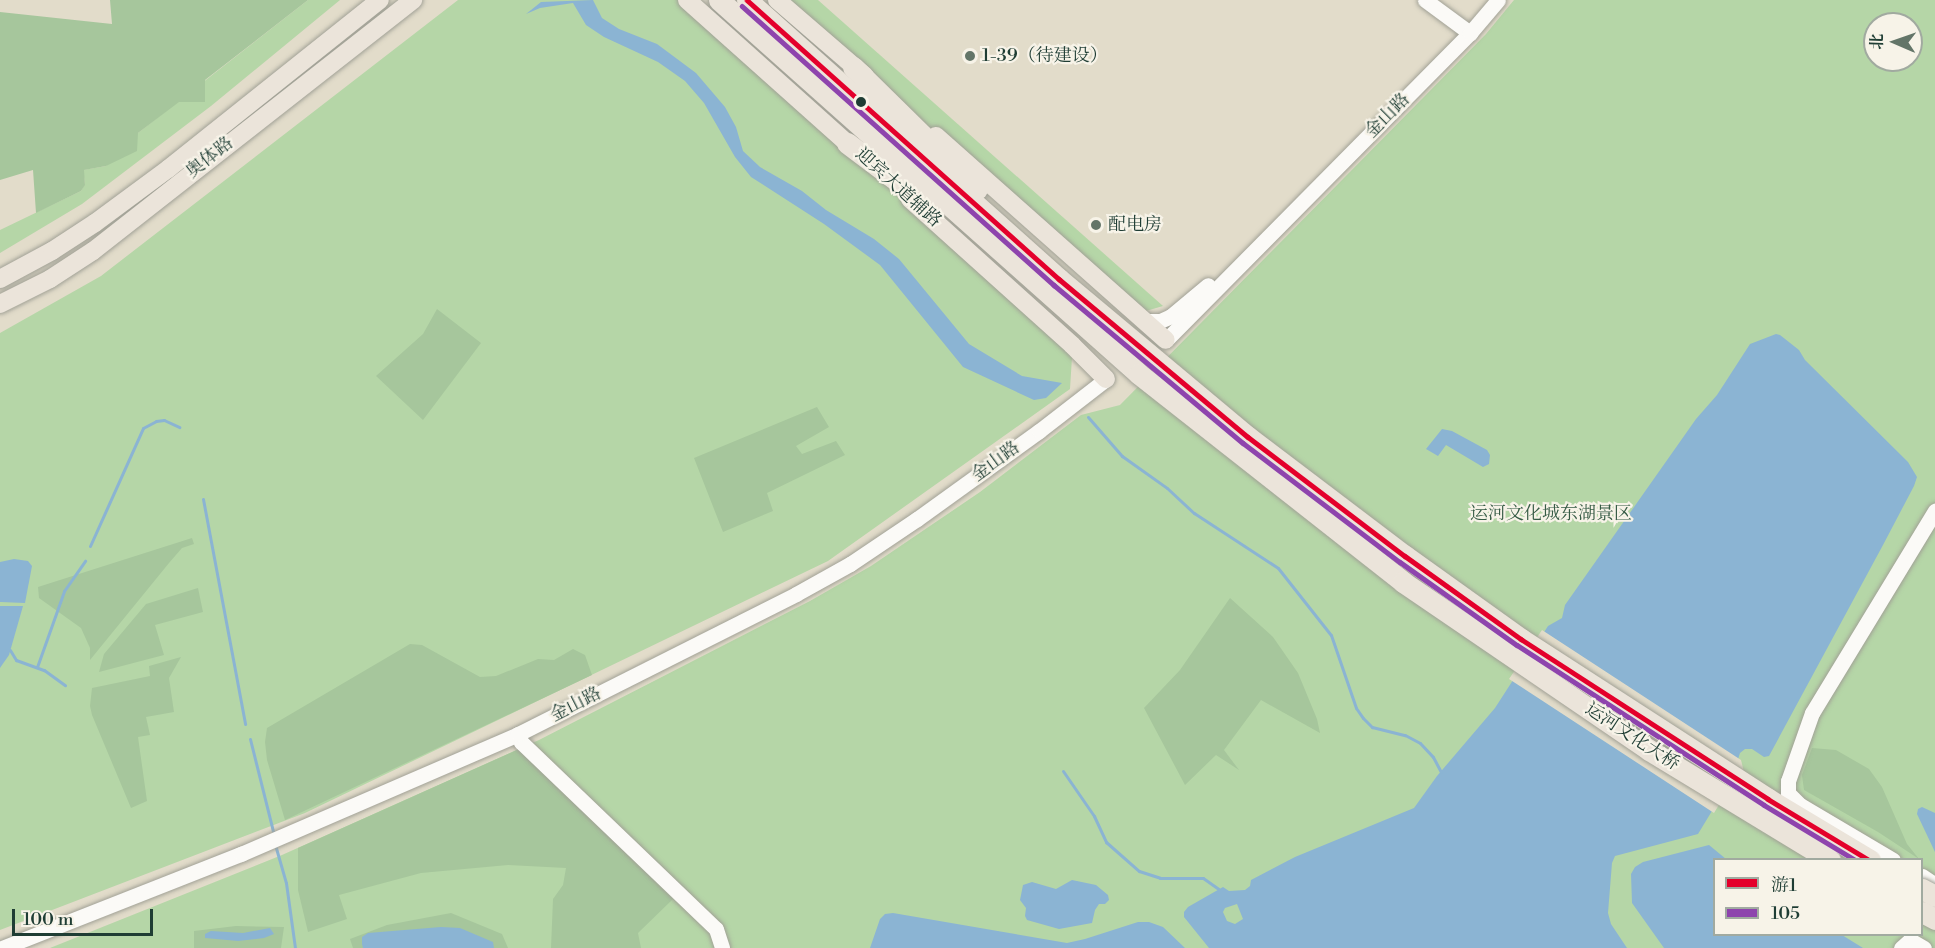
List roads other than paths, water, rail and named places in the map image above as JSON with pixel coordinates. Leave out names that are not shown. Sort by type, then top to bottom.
[{"type":"highway","points":[[719,0],[1059,279],[1189,389]]},
{"type":"highway","points":[[747,0],[1139,374],[1186,412]]},
{"type":"highway","points":[[853,67],[1007,218],[1189,389],[1244,445]]},
{"type":"highway","points":[[847,143],[985,250],[1128,373],[1186,412],[1244,445]]},
{"type":"highway","name":"运河文化大桥","points":[[1244,445],[1403,582],[1649,750],[1827,858]]},
{"type":"highway","name":"运河文化大桥","points":[[1244,445],[1530,645],[1768,799],[1867,858]]},
{"type":"main road","name":"奥体路","points":[[0,279],[52,251],[95,223],[168,169],[380,0]]},
{"type":"main road","name":"奥体路","points":[[0,304],[50,279],[93,251],[412,0]]},
{"type":"main road","name":"迎宾大道辅路","points":[[687,0],[1072,345],[1106,379]]},
{"type":"main road","points":[[777,0],[853,67],[903,107],[1166,340]]},
{"type":"street","points":[[1425,0],[1470,33]]},
{"type":"street","name":"金山路","points":[[1166,340],[1470,33],[1498,0]]},
{"type":"street","name":"金山路","points":[[1145,321],[1160,321],[1171,316],[1274,229]]},
{"type":"street","name":"金山路","points":[[2,948],[241,854],[518,734],[850,564],[1030,438],[1106,379]]},
{"type":"street","points":[[1890,858],[1800,805],[1788,793],[1788,781],[1812,713],[1935,511]]},
{"type":"street","points":[[518,734],[521,742],[716,929],[722,948]]},
{"type":"street","points":[[1923,877],[1934,884],[1934,897],[1923,917]]},
{"type":"street","points":[[1908,941],[1924,948]]},
{"type":"water","points":[[593,0],[602,18],[619,29],[657,44],[696,73],[725,107],[736,127],[743,151],[760,167],[802,191],[826,210],[874,239],[899,259],[969,344],[1022,376],[1062,383],[1046,398],[1034,400],[963,367],[880,265],[824,224],[751,177],[735,157],[704,103],[685,81],[658,62],[604,37],[586,25],[573,3],[540,8],[526,14],[541,2]]},
{"type":"water","points":[[1776,334],[1799,350],[1805,360],[1908,462],[1917,477],[1883,545],[1769,756],[1764,757],[1752,749],[1745,749],[1740,753],[1732,778],[1698,834],[1615,856],[1612,863],[1608,913],[1611,924],[1627,948],[1209,948],[1184,917],[1184,912],[1188,907],[1223,887],[1229,891],[1245,890],[1250,886],[1251,880],[1295,857],[1414,808],[1437,776],[1495,708],[1548,626],[1562,618],[1565,605],[1696,419],[1717,395],[1750,344]],"holes":[[[1237,904],[1243,919],[1235,924],[1227,921],[1223,912],[1225,908]]]},
{"type":"water","points":[[1442,429],[1452,431],[1487,450],[1490,455],[1489,464],[1483,467],[1446,445],[1438,456],[1426,449]]},
{"type":"water","points":[[14,559],[28,561],[32,566],[25,603],[0,602],[0,562]]},
{"type":"water","points":[[0,606],[23,606],[9,655],[0,668]]},
{"type":"water","points":[[1922,807],[1935,813],[1935,852],[1917,814],[1918,809]]},
{"type":"water","points":[[1709,845],[1725,858],[1713,858],[1713,936],[1844,936],[1863,948],[1664,948],[1632,903],[1631,874],[1635,867],[1643,862]]},
{"type":"water","points":[[1072,880],[1096,885],[1108,895],[1109,900],[1105,904],[1099,904],[1095,910],[1092,923],[1059,929],[1027,920],[1026,908],[1020,900],[1023,885],[1032,882],[1056,889]]},
{"type":"water","points":[[893,913],[1067,943],[1138,922],[1149,922],[1163,927],[1185,948],[870,948],[880,919],[885,914]]},
{"type":"water","points":[[441,927],[460,928],[493,942],[494,948],[363,948],[362,944],[362,937],[368,933]]},
{"type":"water","points":[[270,928],[274,934],[264,938],[238,941],[205,938],[205,934],[211,931],[243,933]]},
{"type":"waterway","points":[[1088,417],[1122,456],[1167,488],[1194,513],[1278,568],[1331,635],[1356,708],[1363,718],[1372,727],[1405,735],[1420,743],[1433,757],[1441,772]]},
{"type":"waterway","points":[[90,546],[143,428],[156,421],[164,420],[179,427]]},
{"type":"waterway","points":[[203,499],[245,724]]},
{"type":"waterway","points":[[37,667],[64,591],[85,561]]},
{"type":"waterway","points":[[10,650],[16,660],[44,670],[65,685]]},
{"type":"waterway","points":[[250,739],[273,831]]},
{"type":"waterway","points":[[1063,771],[1094,816],[1106,842],[1139,871],[1160,878],[1203,878],[1219,889]]},
{"type":"waterway","points":[[276,848],[286,883],[295,948]]},
{"type":"place","name":"1-39（待建设）","points":[[970,56]]},
{"type":"place","name":"配电房","points":[[1096,225]]},
{"type":"park label","name":"运河文化城东湖景区","points":[[1551,514]]}]
